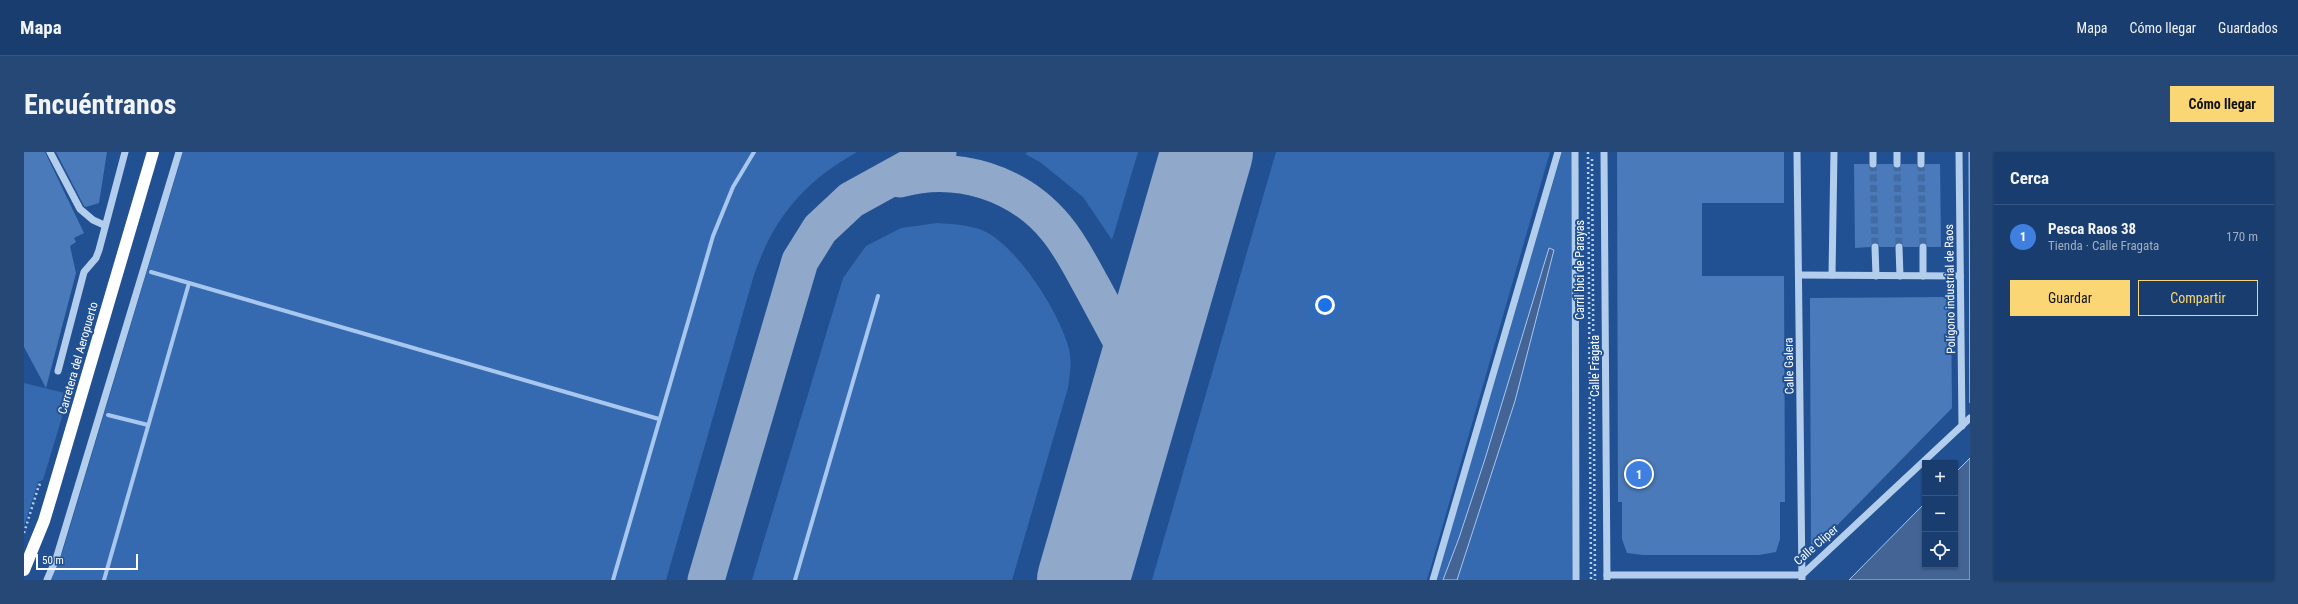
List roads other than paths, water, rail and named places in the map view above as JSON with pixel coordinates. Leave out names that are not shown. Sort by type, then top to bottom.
[{"type":"highway","name":"Carretera del Aeropuerto","points":[[24,570],[51,498],[153,152]]},
{"type":"street","points":[[50,152],[80,209],[93,220],[104,225]]},
{"type":"street","points":[[58,371],[84,272],[96,258],[124,152]]},
{"type":"street","points":[[47,580],[56,559],[180,152]]},
{"type":"street","points":[[1433,580],[1558,152]]},
{"type":"street","points":[[1575,152],[1576,580]]},
{"type":"street","name":"Calle Fragata","points":[[1604,152],[1607,578]]},
{"type":"street","name":"Calle Galera","points":[[1798,152],[1802,577]]},
{"type":"street","points":[[1832,275],[1834,152]]},
{"type":"street","points":[[1873,152],[1873,164]]},
{"type":"street","points":[[1897,152],[1897,164]]},
{"type":"street","points":[[1921,152],[1921,164]]},
{"type":"street","name":"Polígono industrial de Raos","points":[[1959,152],[1962,426]]},
{"type":"street","points":[[1876,247],[1876,276]]},
{"type":"street","points":[[1899,247],[1900,276]]},
{"type":"street","points":[[1923,247],[1923,276]]},
{"type":"street","points":[[1799,275],[1960,276]]},
{"type":"street","name":"Calle Cliper","points":[[1607,578],[1802,577],[1970,418]]},
{"type":"waterway","points":[[613,580],[713,236],[733,187],[754,152]]},
{"type":"waterway","points":[[151,272],[659,419]]},
{"type":"waterway","points":[[104,580],[189,283]]},
{"type":"waterway","points":[[795,580],[878,296]]},
{"type":"waterway","points":[[108,415],[148,425]]},
{"type":"tunnel","points":[[1873,164],[1875,247]]},
{"type":"tunnel","points":[[1897,164],[1899,247]]},
{"type":"tunnel","points":[[1921,164],[1923,247]]},
{"type":"place","name":"Pesca Raos 38","points":[[1639,474]]}]
